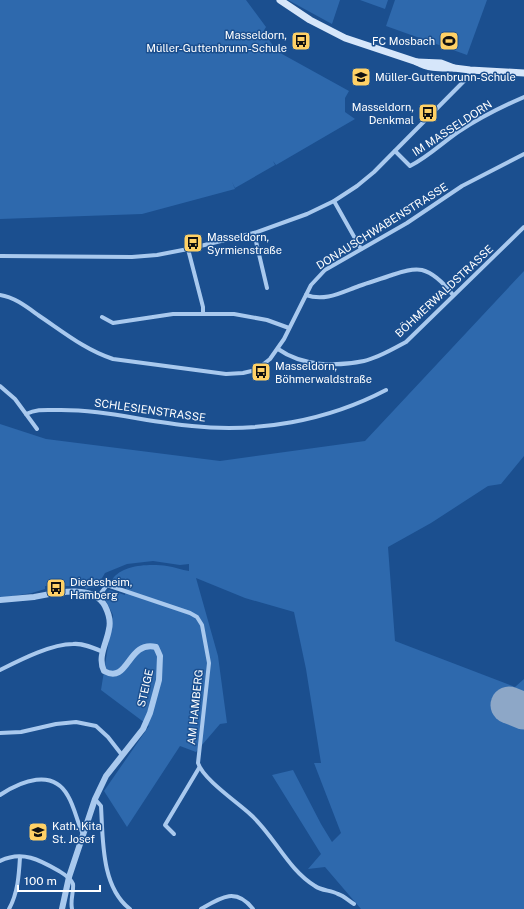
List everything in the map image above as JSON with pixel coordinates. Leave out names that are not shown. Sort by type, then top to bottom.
[{"type":"main road","points":[[280,0],[310,20],[345,38],[417,62],[441,63],[454,68],[470,70],[524,73]]},
{"type":"street","points":[[0,256],[132,257],[156,255],[254,233],[307,214],[334,201],[357,186],[395,152],[468,77],[470,70]]},
{"type":"street","name":"IM MASSELDORN","points":[[395,152],[410,166],[422,160],[472,123],[499,108],[524,97]]},
{"type":"street","name":"DONAUSCHWABENSTRASSE","points":[[0,295],[18,302],[83,345],[97,353],[113,359],[226,374],[243,373],[256,370],[267,362],[278,349],[311,285],[325,270],[407,223],[462,186],[524,154]]},
{"type":"street","points":[[334,201],[361,249]]},
{"type":"street","name":"BÖHMERWALDSTRASSE","points":[[278,349],[283,353],[302,360],[320,364],[338,365],[365,361],[406,342],[524,227]]},
{"type":"street","points":[[254,233],[267,288]]},
{"type":"street","points":[[188,249],[203,307],[203,313]]},
{"type":"street","points":[[306,295],[318,298],[328,297],[401,272],[415,269],[430,274],[453,295]]},
{"type":"street","points":[[102,317],[113,323],[173,314],[234,314],[267,320],[289,328]]},
{"type":"street","points":[[0,386],[12,395],[37,429]]},
{"type":"street","name":"SCHLESIENSTRASSE","points":[[26,414],[34,410],[89,411],[192,426],[229,428],[264,427],[322,415],[354,405],[386,390]]},
{"type":"street","name":"AM HAMBERG","points":[[98,597],[107,585],[190,613],[197,617],[202,625],[209,663],[198,764],[199,768],[165,825],[174,834]]},
{"type":"street","points":[[0,600],[49,593],[70,592],[84,592],[98,597]]},
{"type":"street","name":"STEIGE","points":[[62,909],[69,878],[95,799],[106,776],[143,729],[150,713],[159,680],[160,656],[156,647],[144,646],[139,649],[120,671],[115,674],[109,674],[104,671],[101,660],[108,638],[110,625],[109,614],[104,603],[98,597]]},
{"type":"street","points":[[0,670],[23,659],[58,646],[74,644],[88,646],[103,652]]},
{"type":"street","points":[[0,733],[21,732],[56,724],[76,722],[96,726],[108,737],[122,755]]},
{"type":"street","points":[[199,768],[252,815],[274,840],[298,873],[316,887],[338,894],[354,904]]},
{"type":"street","points":[[0,795],[15,786],[30,781],[45,779],[59,784],[68,796],[79,826],[84,835]]},
{"type":"street","points":[[95,799],[100,806],[105,863],[108,874],[120,897],[130,909]]},
{"type":"street","points":[[0,861],[15,856],[29,857],[43,861],[69,878],[73,884],[71,902],[72,909]]},
{"type":"street","points":[[9,909],[13,903],[19,876],[20,857]]},
{"type":"street","points":[[201,909],[219,898],[230,896],[240,897],[253,909]]},
{"type":"shaded area","points":[[0,0],[246,0],[266,27],[263,32],[265,32],[271,43],[282,54],[349,91],[345,98],[345,112],[355,119],[276,165],[273,161],[275,165],[235,188],[232,182],[235,189],[142,214],[0,219]]},
{"type":"shaded area","points":[[288,0],[340,0],[332,24]]},
{"type":"shaded area","points":[[360,0],[388,0],[385,9]]},
{"type":"shaded area","name":"FC Mosbach","points":[[395,0],[487,0],[467,55],[386,26]]},
{"type":"shaded area","points":[[524,271],[524,456],[501,484],[488,486],[431,523],[388,547],[395,641],[515,687],[524,679],[524,909],[361,909],[325,867],[308,869],[321,854],[272,775],[293,770],[332,842],[341,833],[314,763],[321,763],[306,669],[294,612],[245,598],[196,578],[218,656],[227,723],[220,724],[196,752],[180,746],[127,827],[104,791],[149,726],[101,690],[113,615],[104,597],[106,592],[110,590],[125,595],[126,587],[112,580],[123,571],[130,568],[145,565],[160,565],[189,571],[189,564],[180,565],[153,561],[127,564],[105,573],[99,583],[100,586],[86,589],[82,585],[45,586],[45,589],[32,593],[0,598],[0,424],[46,439],[220,461],[365,441]]},
{"type":"runway","points":[[509,705],[524,711]]},
{"type":"place","name":"Masseldorn, Müller-Guttenbrunn-Schule","points":[[301,41]]},
{"type":"place","name":"FC Mosbach","points":[[449,41]]},
{"type":"place","name":"Müller-Guttenbrunn-Schule","points":[[361,77]]},
{"type":"place","name":"Masseldorn, Denkmal","points":[[428,113]]},
{"type":"place","name":"Masseldorn, Syrmienstraße","points":[[193,243]]},
{"type":"place","name":"Masseldorn, Böhmerwaldstraße","points":[[261,372]]},
{"type":"place","name":"Diedesheim, Hamberg","points":[[56,588]]},
{"type":"place","name":"Kath. Kita St. Josef","points":[[38,832]]}]
